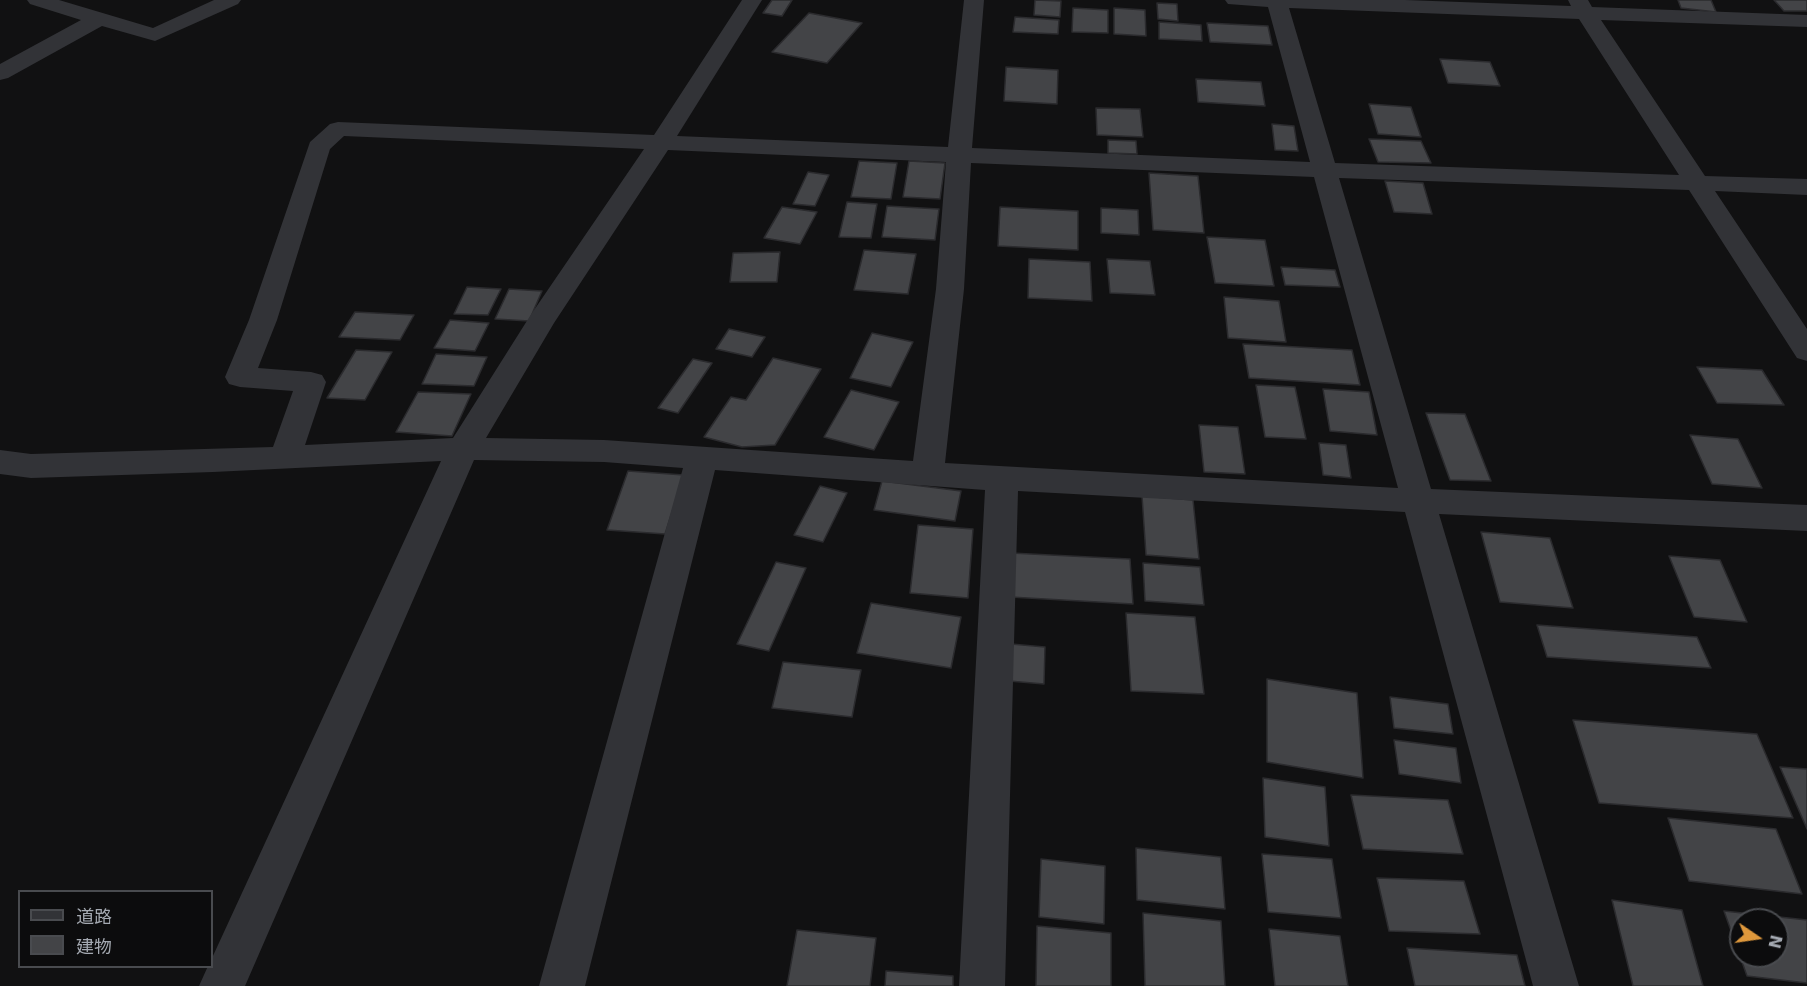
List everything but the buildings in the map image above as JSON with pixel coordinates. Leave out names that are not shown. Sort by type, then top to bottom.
[{"type":"street","points":[[37,0],[97,20],[154,35],[231,0]]},
{"type":"street","points":[[222,986],[463,448],[540,322],[661,142],[752,0]]},
{"type":"street","points":[[928,474],[950,290],[959,155],[974,0]]},
{"type":"street","points":[[1235,0],[1582,7],[1807,21]]},
{"type":"street","points":[[1276,1],[1556,986]]},
{"type":"street","points":[[1582,7],[1807,351]]},
{"type":"street","points":[[0,73],[97,20]]},
{"type":"street","points":[[285,457],[311,382],[240,378],[262,320],[319,147],[338,129],[1325,170],[1807,187]]},
{"type":"street","points":[[0,462],[31,466],[463,448],[604,451],[928,474],[1418,501],[1807,518]]},
{"type":"street","points":[[562,986],[702,458]]},
{"type":"street","points":[[982,986],[1002,478]]}]
